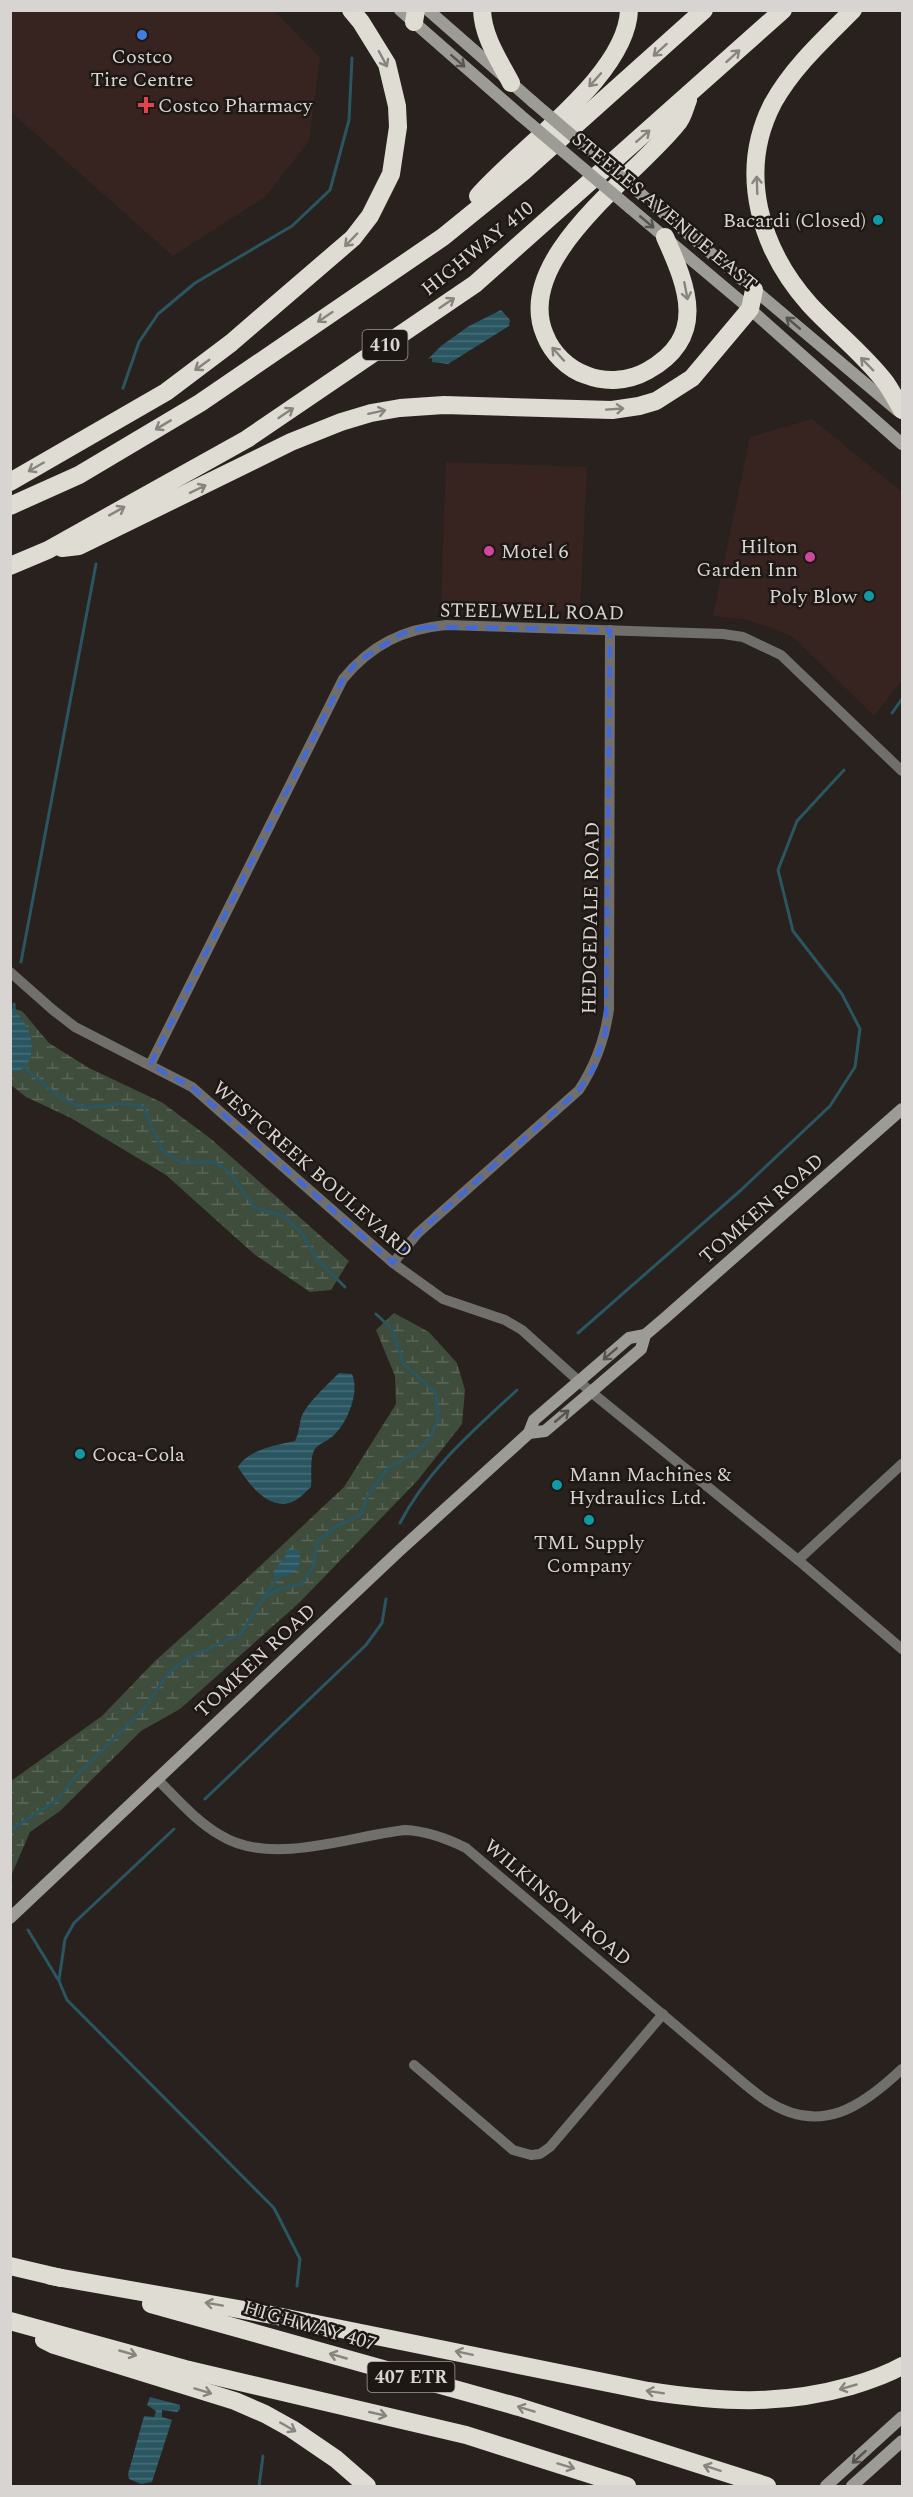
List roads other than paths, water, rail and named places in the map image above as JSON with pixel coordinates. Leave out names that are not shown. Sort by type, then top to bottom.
[{"type":"highway","points":[[10,482],[175,385],[231,344],[353,238],[364,224],[391,174],[398,127],[397,106],[387,64],[351,10]]},
{"type":"highway","points":[[482,10],[483,25],[491,47],[511,82]]},
{"type":"highway","points":[[443,237],[481,192],[601,73],[622,41],[629,10]]},
{"type":"highway","name":"HIGHWAY 410","points":[[10,506],[79,475],[200,403],[443,237],[523,172],[704,10]]},
{"type":"highway","name":"HIGHWAY 410","points":[[10,566],[48,550],[247,439],[475,284],[783,10]]},
{"type":"highway","points":[[853,10],[811,52],[774,102],[762,127],[758,147],[756,187],[758,207],[766,236],[808,303],[885,382],[903,412]]},
{"type":"highway","points":[[665,237],[680,270],[687,295],[688,322],[678,343],[656,365],[628,378],[600,379],[573,368],[554,351],[542,329],[538,307],[542,281],[566,241],[679,123],[690,95]]},
{"type":"highway","points":[[48,550],[79,546],[291,442],[371,413],[400,408],[444,405],[612,410],[656,401],[692,378],[750,309],[754,290]]},
{"type":"highway","name":"HIGHWAY 407","points":[[10,2265],[519,2407],[767,2487]]},
{"type":"highway","points":[[51,2276],[272,2315],[648,2391],[703,2400],[769,2402],[800,2398],[866,2382],[903,2366]]},
{"type":"highway","points":[[10,2321],[54,2345],[235,2401],[265,2414],[292,2429],[336,2460],[367,2487]]},
{"type":"highway","name":"407 ETR","points":[[10,2321],[185,2369],[466,2435],[627,2487]]},
{"type":"main road","name":"STEELES AVENUE EAST","points":[[414,13],[511,82],[754,290],[903,412]]},
{"type":"main road","name":"STEELES AVENUE EAST","points":[[414,13],[520,115],[750,309],[903,444]]},
{"type":"main road","name":"TOMKEN ROAD","points":[[10,1918],[399,1551],[529,1433],[534,1419],[629,1338],[645,1335],[903,1109]]},
{"type":"main road","name":"TOMKEN ROAD","points":[[529,1433],[545,1431],[641,1349],[645,1335]]},
{"type":"main road","points":[[826,2487],[903,2417]]},
{"type":"main road","points":[[852,2487],[903,2441]]},
{"type":"street","name":"STEELWELL ROAD","points":[[150,1065],[338,688],[357,662],[403,633],[446,625],[723,634],[743,637],[767,647],[798,669],[903,771]]},
{"type":"street","name":"HEDGEDALE ROAD","points":[[393,1263],[418,1233],[571,1097],[593,1069],[600,1052],[609,1009],[610,630]]},
{"type":"street","name":"WESTCREEK BOULEVARD","points":[[10,972],[75,1027],[192,1087],[393,1263],[443,1299],[505,1320],[522,1329],[591,1392],[798,1560],[903,1649]]},
{"type":"street","points":[[798,1560],[903,1464]]},
{"type":"street","name":"WILKINSON ROAD","points":[[158,1780],[220,1836],[254,1848],[297,1848],[405,1830],[419,1831],[451,1840],[465,1848],[768,2102],[782,2109],[809,2117],[831,2115],[857,2106],[875,2094],[903,2069]]},
{"type":"street","points":[[414,2065],[513,2150],[531,2155],[540,2154],[550,2147],[567,2128],[663,2014]]},
{"type":"water","points":[[501,310],[510,320],[509,326],[448,364],[432,362],[432,358],[428,359],[441,346],[469,326]]},
{"type":"water","points":[[11,1011],[17,1013],[23,1020],[28,1029],[32,1047],[27,1065],[17,1071],[11,1071]]},
{"type":"water","points":[[339,1373],[352,1374],[354,1397],[339,1429],[319,1445],[313,1453],[311,1487],[292,1502],[283,1504],[267,1499],[254,1488],[238,1467],[242,1461],[255,1452],[295,1441],[304,1412]]},
{"type":"water","points":[[291,1548],[299,1551],[300,1562],[296,1571],[287,1576],[275,1577],[273,1573],[285,1557],[287,1550]]},
{"type":"water","points":[[150,2397],[180,2405],[180,2409],[177,2412],[162,2410],[162,2417],[172,2420],[152,2482],[141,2484],[129,2479],[128,2474],[144,2416],[154,2417],[156,2411],[147,2405]]},
{"type":"waterway","points":[[123,388],[139,342],[158,314],[195,283],[292,226],[330,190],[349,120],[352,58]]},
{"type":"waterway","points":[[21,962],[96,564]]},
{"type":"waterway","points":[[892,713],[902,699]]},
{"type":"waterway","points":[[578,1333],[741,1190],[830,1106],[855,1067],[860,1029],[842,994],[793,931],[778,870],[797,821],[844,770]]},
{"type":"waterway","points":[[14,1004],[14,1014]]},
{"type":"waterway","points":[[23,1067],[62,1098],[79,1106],[129,1104],[144,1108],[162,1150],[181,1162],[215,1162],[230,1173],[255,1208],[284,1216],[301,1232],[316,1258],[345,1287]]},
{"type":"waterway","points":[[10,1830],[57,1800],[78,1774],[144,1709],[168,1673],[186,1659],[241,1634],[264,1597],[282,1588],[302,1584],[314,1565],[317,1542],[337,1526],[360,1515],[370,1492],[388,1468],[416,1452],[431,1437],[438,1417],[436,1393],[403,1363],[392,1329],[376,1314]]},
{"type":"waterway","points":[[400,1523],[424,1485],[452,1452],[517,1390]]},
{"type":"waterway","points":[[265,1595],[281,1574]]},
{"type":"waterway","points":[[205,1799],[366,1645],[382,1623],[386,1599]]},
{"type":"waterway","points":[[59,1980],[65,1939],[74,1923],[174,1829]]},
{"type":"waterway","points":[[10,1884],[11,1888]]},
{"type":"waterway","points":[[28,1930],[59,1981],[67,2000],[274,2208],[300,2259],[297,2286]]},
{"type":"waterway","points":[[259,2486],[263,2456]]},
{"type":"place","name":"Costco Tire Centre","points":[[142,35]]},
{"type":"place","name":"Costco Pharmacy","points":[[146,105]]},
{"type":"place","name":"Bacardi (Closed)","points":[[878,220]]},
{"type":"place","name":"Motel 6","points":[[489,551]]},
{"type":"place","name":"Hilton Garden Inn","points":[[810,557]]},
{"type":"place","name":"Poly Blow","points":[[869,596]]},
{"type":"place","name":"Coca-Cola","points":[[80,1454]]},
{"type":"place","name":"Mann Machines & Hydraulics Ltd.","points":[[557,1485]]},
{"type":"place","name":"TML Supply Company","points":[[589,1520]]}]
